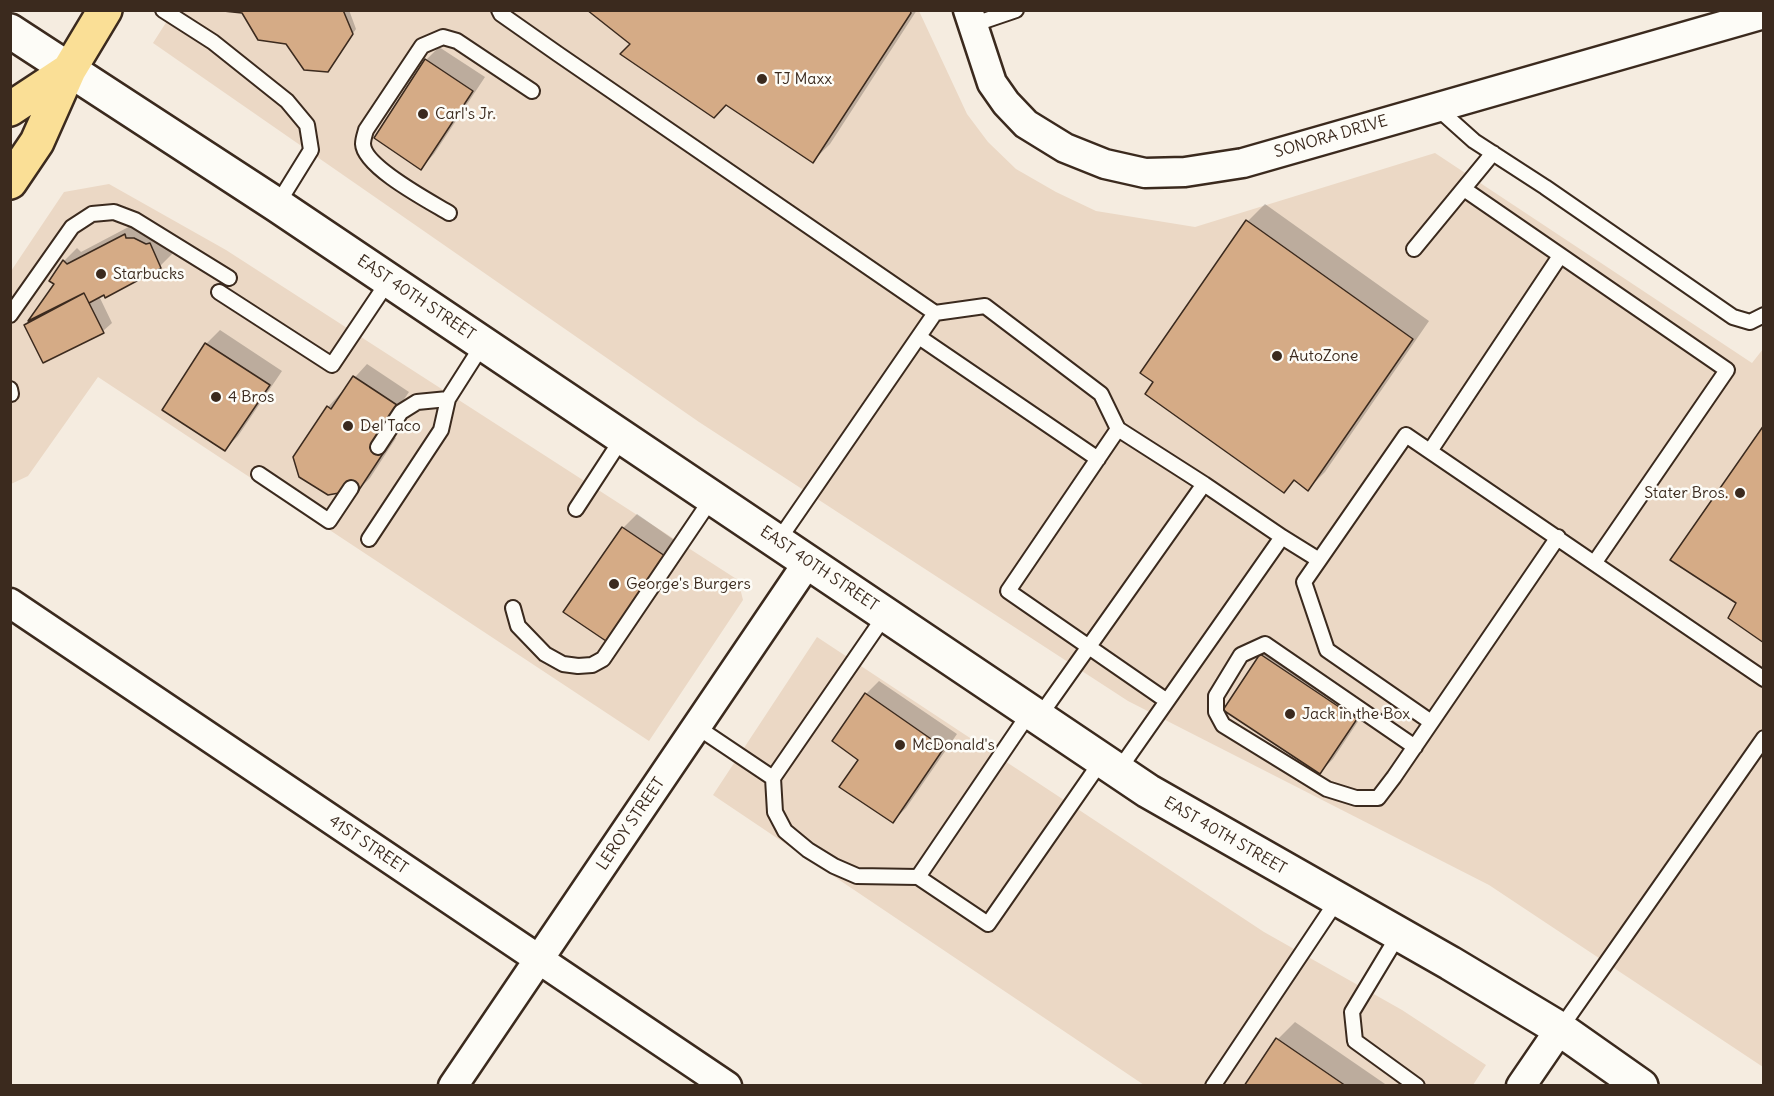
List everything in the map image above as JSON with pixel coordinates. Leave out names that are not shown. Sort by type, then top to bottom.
[{"type":"main road","points":[[10,182],[36,142],[69,70],[105,10]]},
{"type":"main road","name":"EAST 40TH STREET","points":[[10,31],[277,205],[1148,791],[1560,1029],[1641,1086]]},
{"type":"main road","points":[[10,109],[69,70]]},
{"type":"street","name":"SONORA DRIVE","points":[[970,18],[992,83],[1006,103],[1026,124],[1065,148],[1105,164],[1145,173],[1185,172],[1243,163],[1764,14]]},
{"type":"street","name":"LEROY STREET","points":[[453,1086],[808,562]]},
{"type":"street","name":"41ST STREET","points":[[10,603],[727,1086]]},
{"type":"street","points":[[1521,1086],[1560,1029]]},
{"type":"lane","points":[[163,10],[180,15],[286,101],[307,125],[311,150],[277,205]]},
{"type":"lane","points":[[499,10],[501,14],[558,54],[935,313],[985,306],[1101,394],[1118,429],[1319,560]]},
{"type":"lane","points":[[970,18],[1016,10]]},
{"type":"lane","points":[[449,213],[377,166],[367,155],[363,144],[366,130],[422,46],[443,36],[457,41],[532,90]]},
{"type":"lane","points":[[1436,107],[1474,141],[1734,317],[1750,322],[1764,315]]},
{"type":"lane","points":[[1414,249],[1492,153]]},
{"type":"lane","points":[[1464,189],[1727,370],[1595,562]]},
{"type":"lane","points":[[10,315],[72,227],[92,214],[114,212],[135,220],[229,278]]},
{"type":"lane","points":[[1430,451],[1560,256]]},
{"type":"lane","points":[[219,292],[332,365],[389,280]]},
{"type":"lane","points":[[778,541],[935,313]]},
{"type":"lane","points":[[920,337],[1098,459]]},
{"type":"lane","points":[[369,539],[441,430],[448,399],[483,344]]},
{"type":"lane","points":[[10,389],[11,394]]},
{"type":"lane","points":[[378,447],[401,412],[417,402],[448,399]]},
{"type":"lane","points":[[1118,429],[1008,591],[1167,701]]},
{"type":"lane","points":[[1431,722],[1327,650],[1304,582],[1406,435],[1764,679]]},
{"type":"lane","points":[[576,509],[623,437]]},
{"type":"lane","points":[[259,474],[329,521],[351,488]]},
{"type":"lane","points":[[918,877],[1034,714],[1089,647],[1204,484]]},
{"type":"lane","points":[[513,608],[518,626],[545,654],[563,664],[592,665],[603,659],[712,498]]},
{"type":"lane","points":[[886,614],[773,778],[775,812],[785,831],[808,850],[857,876],[918,877],[988,924],[1110,765],[1167,701],[1282,537]]},
{"type":"lane","points":[[1415,747],[1265,644],[1241,655],[1216,696],[1216,712],[1222,725],[1327,789],[1356,798],[1378,798],[1415,747],[1558,537]]},
{"type":"lane","points":[[697,727],[773,778]]},
{"type":"lane","points":[[1560,1029],[1764,738]]},
{"type":"lane","points":[[1213,1086],[1338,899]]},
{"type":"lane","points":[[1399,934],[1352,1012],[1355,1041],[1417,1086]]},
{"type":"shaded area","points":[[174,10],[919,11],[967,114],[988,142],[1016,169],[1096,211],[1195,227],[1435,153],[1752,363],[1763,349],[1763,1067],[1489,885],[1128,701],[699,422],[153,43]]},
{"type":"shaded area","points":[[109,184],[226,250],[738,580],[743,600],[649,741],[98,377],[28,476],[11,484],[11,271],[64,192]]},
{"type":"shaded area","points":[[817,637],[1264,932],[1402,1010],[1486,1065],[1473,1085],[1144,1085],[713,795]]},
{"type":"building","points":[[214,10],[343,10],[353,34],[328,72],[304,70],[286,44],[258,40],[242,13]]},
{"type":"building","name":"TJ Maxx","points":[[587,10],[910,10],[911,13],[813,163],[726,105],[714,118],[620,54],[630,44]]},
{"type":"building","name":"Carl's Jr.","points":[[425,59],[473,91],[421,170],[374,138]]},
{"type":"building","name":"AutoZone","points":[[1246,220],[1413,339],[1308,491],[1294,480],[1284,493],[1145,394],[1153,382],[1140,373]]},
{"type":"building","name":"Starbucks","points":[[125,234],[126,238],[150,243],[161,268],[105,298],[104,295],[89,303],[84,293],[28,321],[54,284],[49,281],[63,260],[67,264]]},
{"type":"building","points":[[84,293],[104,333],[43,363],[24,325]]},
{"type":"building","name":"4 Bros","points":[[205,343],[270,385],[225,451],[162,410]]},
{"type":"building","name":"Del Taco","points":[[353,376],[397,405],[372,443],[384,452],[357,493],[345,484],[339,493],[328,495],[299,477],[293,457],[327,406],[331,409]]},
{"type":"building","name":"Stater Bros.","points":[[1764,425],[1764,643],[1728,618],[1736,603],[1670,560]]},
{"type":"building","name":"George's Burgers","points":[[622,527],[665,556],[606,641],[563,612]]},
{"type":"building","name":"Jack in the Box","points":[[1260,654],[1357,719],[1320,774],[1223,710]]},
{"type":"building","points":[[865,693],[944,748],[893,823],[839,787],[858,760],[832,741]]},
{"type":"building","points":[[1276,1038],[1346,1086],[1244,1086]]},
{"type":"place","name":"TJ Maxx","points":[[762,79]]},
{"type":"place","name":"Carl's Jr.","points":[[423,114]]},
{"type":"place","name":"Starbucks","points":[[101,274]]},
{"type":"place","name":"AutoZone","points":[[1277,356]]},
{"type":"place","name":"4 Bros","points":[[216,397]]},
{"type":"place","name":"Del Taco","points":[[348,426]]},
{"type":"place","name":"Stater Bros.","points":[[1740,493]]},
{"type":"place","name":"George's Burgers","points":[[614,584]]},
{"type":"place","name":"Jack in the Box","points":[[1290,714]]},
{"type":"place","name":"McDonald's","points":[[900,745]]}]
